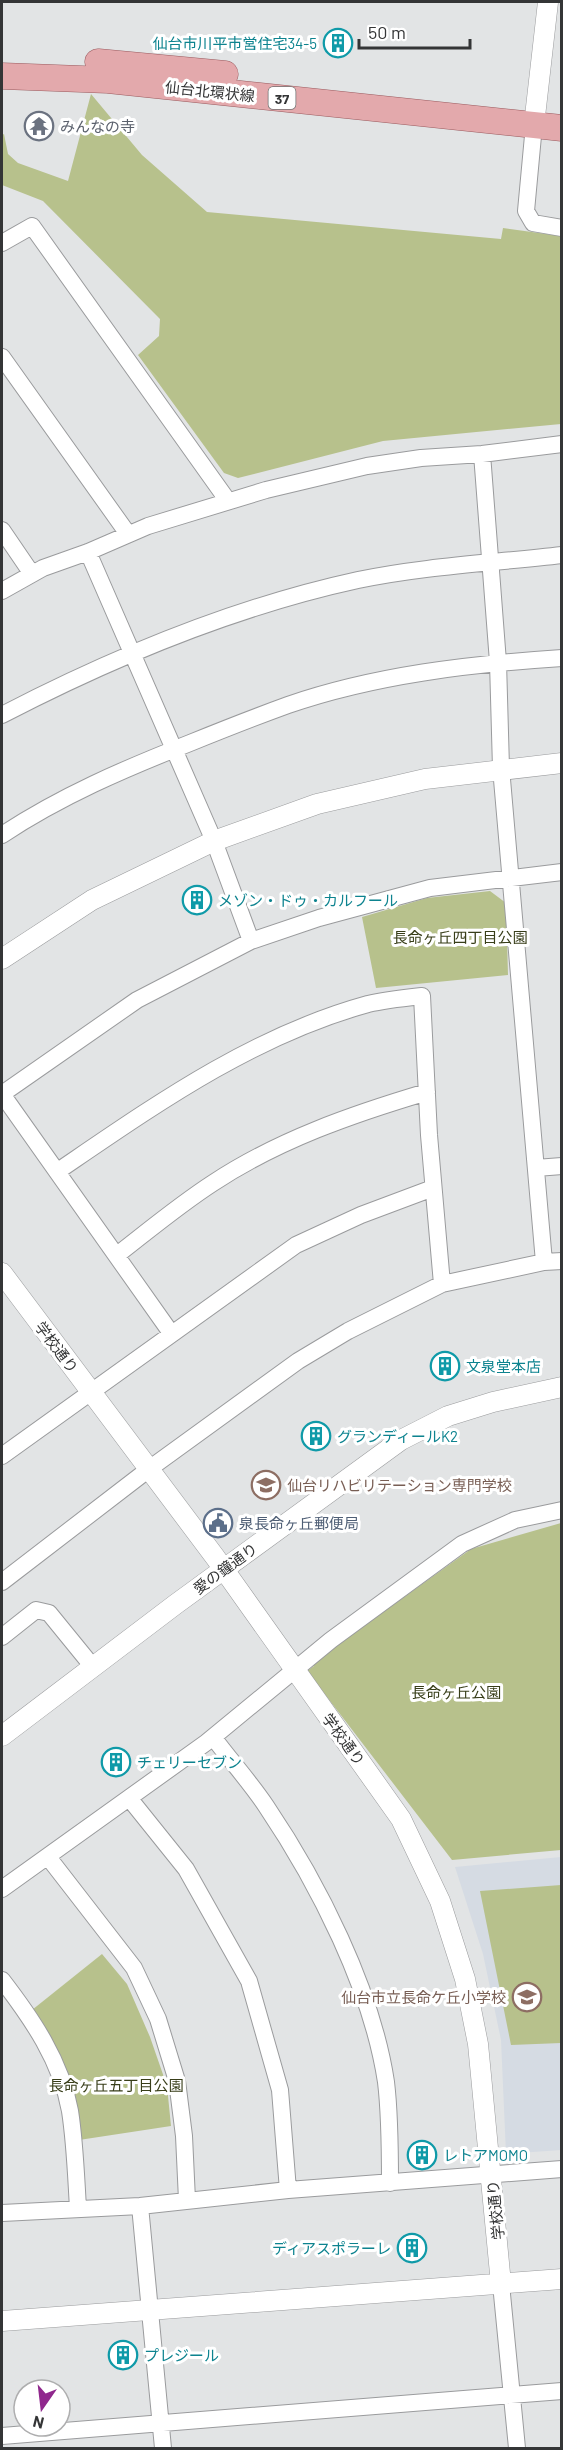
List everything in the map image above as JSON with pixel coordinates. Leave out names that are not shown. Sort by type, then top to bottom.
[{"type":"main road","name":"仙台北環状線","points":[[2,59],[54,59],[136,65],[544,114],[561,128]]},
{"type":"main road","name":"仙台北環状線","points":[[2,76],[108,80],[544,114]]},
{"type":"street","points":[[552,7],[544,114],[526,211],[533,223],[561,228]]},
{"type":"street","points":[[2,243],[32,226],[228,501]]},
{"type":"street","points":[[2,357],[128,534]]},
{"type":"street","points":[[2,591],[32,574],[128,534],[228,501],[367,466],[421,458],[482,454],[561,444]]},
{"type":"street","points":[[482,454],[498,662],[501,768],[544,1262]]},
{"type":"street","points":[[2,530],[32,574]]},
{"type":"street","points":[[88,552],[214,841],[251,940]]},
{"type":"street","points":[[2,715],[64,683],[132,653],[265,605],[313,591],[360,580],[561,555]]},
{"type":"street","points":[[2,834],[33,814],[108,775],[289,705],[345,689],[416,674],[498,662],[561,658]]},
{"type":"street","points":[[2,959],[92,900],[214,841],[317,804],[425,779],[501,768],[561,763]]},
{"type":"street","points":[[171,1333],[2,1094],[137,1000],[251,940],[319,918],[430,888],[561,872]]},
{"type":"street","points":[[58,1171],[156,1104],[272,1038],[369,1004],[422,996],[433,1188],[442,1284]]},
{"type":"street","points":[[117,1255],[213,1183],[273,1149],[331,1123],[427,1092]]},
{"type":"street","points":[[536,1168],[561,1166]]},
{"type":"street","points":[[2,1456],[296,1245],[360,1215],[433,1188]]},
{"type":"street","points":[[2,1582],[149,1469],[298,1361],[348,1331],[442,1284],[544,1262],[561,1261]]},
{"type":"street","name":"学校通り","points":[[2,1273],[224,1569],[401,1819],[440,1901],[465,1980],[478,2044],[501,2284]]},
{"type":"street","name":"愛の鐘通り","points":[[2,1736],[224,1569],[401,1440],[448,1416],[493,1402],[561,1387]]},
{"type":"street","points":[[2,1889],[213,1737],[294,1669],[413,1578],[462,1544],[515,1520],[561,1510]]},
{"type":"street","points":[[2,1637],[36,1610],[50,1613],[93,1667]]},
{"type":"street","points":[[213,1737],[266,1806],[334,1924],[349,1958],[369,2014],[385,2080],[390,2143],[390,2182]]},
{"type":"street","points":[[129,1797],[186,1869],[249,1981],[280,2090],[288,2190]]},
{"type":"street","points":[[48,1857],[134,1968],[158,2019],[177,2081],[184,2136],[187,2200]]},
{"type":"street","points":[[2,1980],[28,2015],[53,2058],[69,2109],[78,2208]]},
{"type":"street","points":[[2,2213],[140,2206],[288,2190],[561,2169]]},
{"type":"street","points":[[140,2206],[163,2448]]},
{"type":"street","points":[[2,2321],[561,2278]]},
{"type":"street","points":[[501,2284],[517,2448]]},
{"type":"street","points":[[2,2436],[159,2421],[561,2391]]},
{"type":"shaded area","name":"仙台市立長命ケ丘小学校","points":[[561,1857],[561,2150],[506,2154],[501,2040],[483,1954],[455,1867]]},
{"type":"green space","points":[[91,94],[142,155],[207,212],[501,239],[503,228],[561,236],[561,424],[383,441],[238,478],[224,473],[138,355],[159,336],[160,319],[43,201],[2,185],[2,135],[4,134],[8,154],[18,163],[68,181]]},
{"type":"green space","name":"長命ヶ丘四丁目公園","points":[[490,891],[506,903],[508,975],[376,988],[362,917],[427,898]]},
{"type":"green space","name":"長命ヶ丘公園","points":[[561,1523],[561,1850],[452,1860],[307,1671],[314,1666],[312,1663],[471,1549]]},
{"type":"green space","points":[[561,1885],[561,2043],[511,2045],[480,1891]]},
{"type":"green space","name":"長命ヶ丘五丁目公園","points":[[102,1954],[127,1984],[150,2037],[167,2086],[171,2126],[79,2140],[32,2010]]},
{"type":"place","name":"仙台市川平市営住宅34-5","points":[[338,43]]},
{"type":"place","name":"みんなの寺","points":[[39,126]]},
{"type":"place","name":"メゾン・ドゥ・カルフール","points":[[197,900]]},
{"type":"place","name":"文泉堂本店","points":[[445,1366]]},
{"type":"place","name":"グランディールK2","points":[[316,1436]]},
{"type":"place","name":"仙台リハビリテーション専門学校","points":[[266,1485]]},
{"type":"place","name":"泉長命ヶ丘郵便局","points":[[218,1523]]},
{"type":"place","name":"チェリーセブン","points":[[116,1762]]},
{"type":"place","name":"仙台市立長命ケ丘小学校","points":[[527,1997]]},
{"type":"place","name":"レトアMOMO","points":[[422,2155]]},
{"type":"place","name":"ディアスポラーレ","points":[[412,2248]]},
{"type":"place","name":"プレジール","points":[[123,2355]]}]
